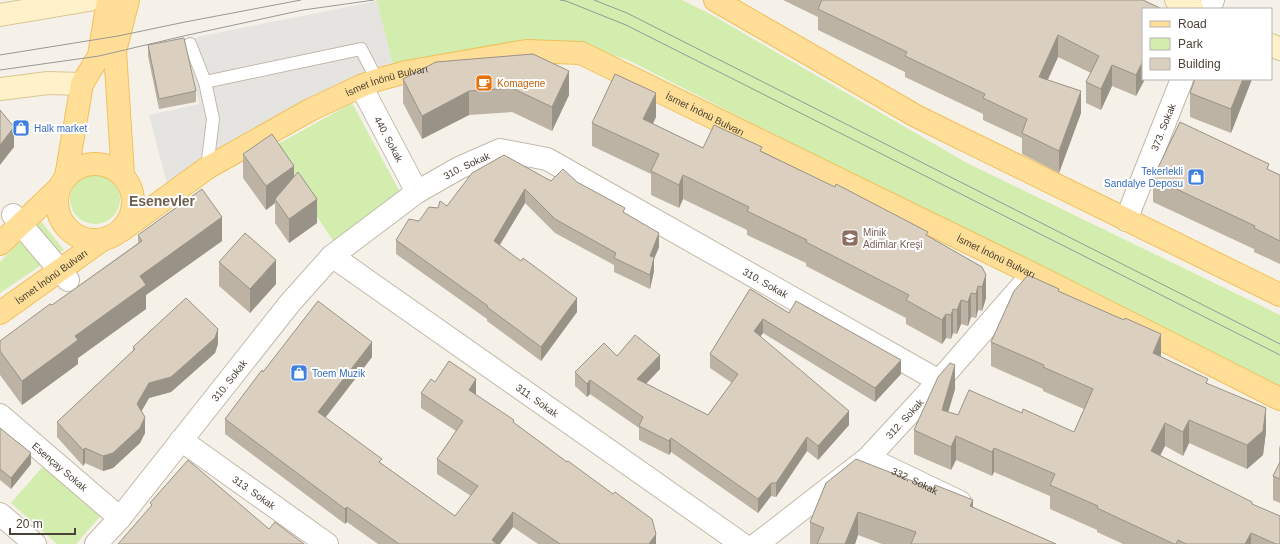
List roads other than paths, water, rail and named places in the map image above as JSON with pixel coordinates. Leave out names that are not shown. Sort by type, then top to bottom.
[{"type":"main road","points":[[0,244],[17,219],[62,183],[76,169],[88,164],[100,164],[112,168],[123,175],[131,188],[134,202],[131,217],[117,235],[102,240],[90,240],[79,237],[70,231],[62,222],[56,200],[62,183],[82,84],[99,56],[108,0]]},
{"type":"main road","points":[[123,175],[116,52],[128,0]]},
{"type":"main road","points":[[715,0],[916,116],[1280,295]]},
{"type":"main road","name":"İsmet İnönü Bulvarı","points":[[122,230],[207,168],[310,110],[369,83],[406,72],[526,51],[581,53],[1033,274],[1280,399]]},
{"type":"main road","name":"İsmet İnönü Bulvarı","points":[[0,313],[64,275],[102,240]]},
{"type":"street","points":[[0,15],[89,0]]},
{"type":"street","points":[[1176,0],[1191,8]]},
{"type":"street","name":"373. Sokak","points":[[1126,220],[1182,80]]},
{"type":"street","points":[[0,89],[48,83],[82,84]]},
{"type":"street","name":"440. Sokak","points":[[369,83],[418,192]]},
{"type":"street","name":"310. Sokak","points":[[96,544],[120,518],[290,302],[332,256],[418,192],[459,168],[500,150],[547,159],[939,381]]},
{"type":"street","points":[[17,219],[64,275]]},
{"type":"street","name":"311. Sokak","points":[[332,256],[742,544]]},
{"type":"street","name":"312. Sokak","points":[[757,544],[868,458],[939,381],[1033,274]]},
{"type":"street","name":"Esençay Sokak","points":[[0,415],[120,518]]},
{"type":"street","name":"313. Sokak","points":[[181,440],[327,544]]},
{"type":"street","name":"332. Sokak","points":[[868,458],[979,511]]},
{"type":"street","points":[[0,514],[35,544]]},
{"type":"lane","points":[[190,44],[205,82],[213,119],[207,168]]},
{"type":"lane","points":[[205,82],[361,49],[369,83]]},
{"type":"tram line","points":[[0,55],[118,36],[301,0]]},
{"type":"tram line","points":[[0,70],[99,56],[303,10],[374,0]]},
{"type":"tram line","points":[[560,0],[626,25],[1280,355]]},
{"type":"tram line","points":[[594,0],[627,13],[1280,344]]},
{"type":"place","name":"Komagene","points":[[484,83]]},
{"type":"place","name":"Halk market","points":[[21,128]]},
{"type":"place","name":"Tekerlekli Sandalye Deposu","points":[[1196,177]]},
{"type":"place","name":"Minik Adimlar Kreşi","points":[[850,238]]},
{"type":"place","name":"Toem Muzik","points":[[299,373]]},
{"type":"district","name":"Esenevler","points":[[162,201]]}]
